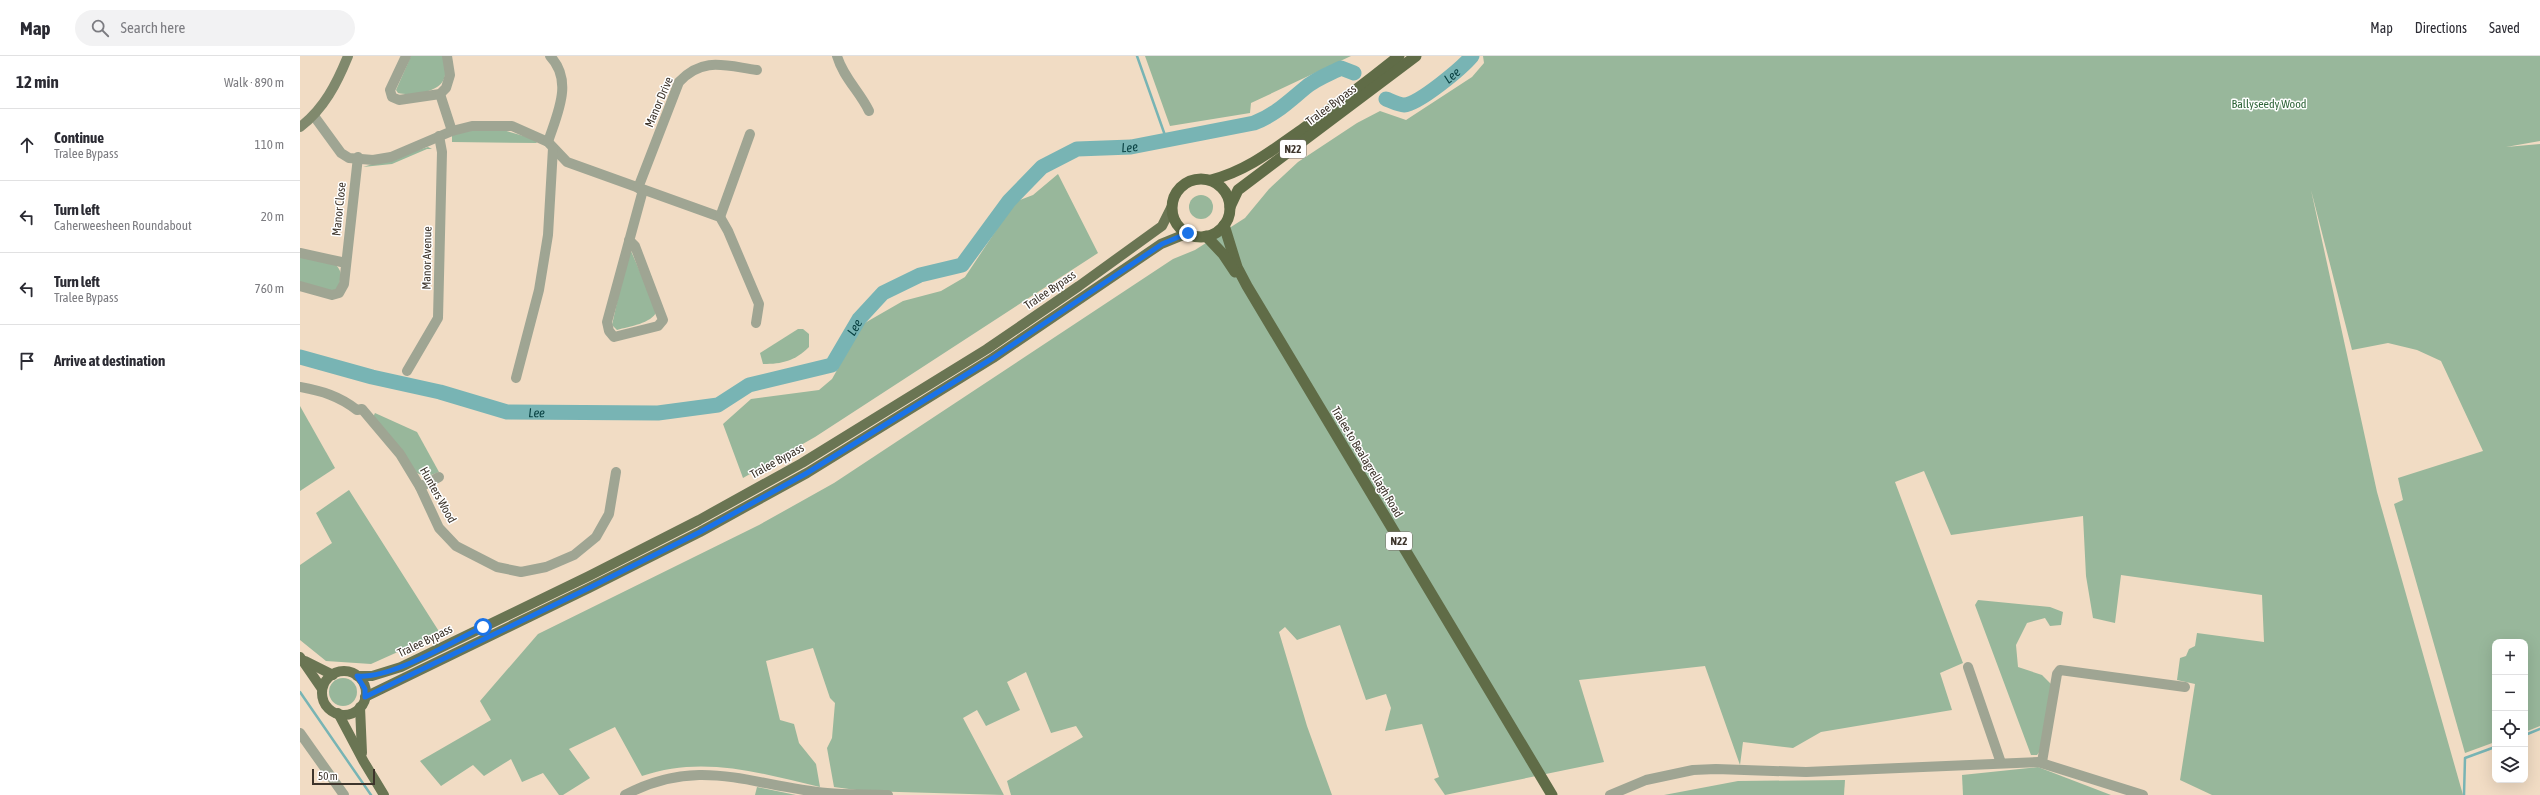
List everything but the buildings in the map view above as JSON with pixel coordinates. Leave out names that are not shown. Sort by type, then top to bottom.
[{"type":"highway","name":"Tralee Bypass","points":[[1380,78],[1399,56]]},
{"type":"highway","name":"Tralee Bypass","points":[[1230,208],[1238,190],[1380,78],[1416,56]]},
{"type":"highway","name":"Tralee Bypass","points":[[1211,180],[1238,172],[1359,94]]},
{"type":"highway","name":"N22","points":[[1172,206],[1178,190],[1184,184],[1192,180],[1211,180]]},
{"type":"highway","points":[[1211,180],[1225,191],[1230,208]]},
{"type":"highway","points":[[1172,206],[1176,222],[1188,233],[1206,236],[1219,230],[1224,225]]},
{"type":"highway","name":"N22","points":[[1224,225],[1230,208]]},
{"type":"highway","name":"Tralee to Bealagrellagh Road","points":[[1224,225],[1237,267],[1247,286],[1552,795]]},
{"type":"highway","name":"Tralee to Bealagrellagh Road","points":[[1206,236],[1223,254],[1247,286]]},
{"type":"main road","points":[[300,127],[314,116],[333,90],[348,56]]},
{"type":"main road","name":"Tralee Bypass","points":[[357,676],[372,676],[402,667],[699,520],[802,463],[987,349],[1144,241],[1162,226],[1172,206]]},
{"type":"main road","name":"Tralee Bypass","points":[[365,697],[700,532],[807,473],[993,358],[1155,248],[1188,233]]},
{"type":"main road","points":[[302,659],[333,675]]},
{"type":"main road","points":[[302,659],[322,689],[326,704],[338,713],[364,762],[384,795]]},
{"type":"main road","points":[[322,689],[327,679],[333,675],[346,671],[357,676],[365,689],[365,697],[360,707],[360,742],[364,762]]},
{"type":"main road","points":[[338,713],[350,714],[360,707]]},
{"type":"street","points":[[406,56],[390,90],[392,97],[399,100],[440,94],[446,88],[450,75],[447,56]]},
{"type":"street","points":[[516,378],[539,290],[548,235],[550,145],[562,98],[563,81],[560,68],[550,56]]},
{"type":"street","points":[[837,56],[844,73],[861,94],[870,111]]},
{"type":"street","name":"Manor Drive","points":[[629,240],[635,246],[663,320],[658,326],[614,337],[609,331],[607,322],[641,188],[679,82],[688,73],[711,63],[757,70]]},
{"type":"street","points":[[440,94],[452,131]]},
{"type":"street","points":[[314,116],[341,153],[349,158],[358,157],[373,160],[391,157],[452,131],[489,124],[512,126],[550,145],[567,162],[720,217],[728,231],[759,304],[756,323]]},
{"type":"street","points":[[720,217],[750,134]]},
{"type":"street","name":"Manor Avenue","points":[[407,371],[438,318],[442,152],[439,136]]},
{"type":"street","name":"Manor Close","points":[[300,286],[332,294],[339,293],[344,284],[358,157]]},
{"type":"street","points":[[300,252],[346,263]]},
{"type":"street","name":"Hunters Wood","points":[[300,387],[322,391],[343,399],[357,410],[362,409],[400,454],[420,487],[439,528],[456,546],[497,567],[521,572],[546,567],[574,555],[596,537],[609,514],[616,472]]},
{"type":"street","points":[[420,487],[440,477]]},
{"type":"street","points":[[1968,667],[2001,763]]},
{"type":"street","points":[[2042,762],[2057,674],[2060,670],[2185,687]]},
{"type":"street","points":[[300,733],[344,795]]},
{"type":"street","points":[[1610,795],[1646,780],[1692,770],[1716,769],[1806,772],[2042,762],[2143,795]]},
{"type":"street","points":[[625,795],[663,779],[691,774],[746,778],[826,793],[888,795]]},
{"type":"green space","points":[[411,56],[444,56],[445,75],[439,86],[426,92],[411,94],[398,93],[396,90]]},
{"type":"green space","points":[[1145,56],[1351,56],[1251,103],[1250,113],[1170,126]]},
{"type":"green space","name":"Ballyseedy Wood","points":[[1483,56],[2540,56],[2540,141],[2506,147],[2540,144],[2540,726],[2528,731],[2528,639],[2492,639],[2492,743],[2465,753],[2394,504],[2403,500],[2398,478],[2483,451],[2441,361],[2417,350],[2388,343],[2352,350],[2311,190],[2377,492],[2463,795],[2212,795],[2180,780],[2195,684],[2177,680],[2180,658],[2186,656],[2189,649],[2195,646],[2197,633],[2264,642],[2262,595],[2121,575],[2115,623],[2093,618],[2086,576],[2083,516],[1951,535],[1924,471],[1895,482],[1963,663],[1940,673],[1952,710],[1821,732],[1793,748],[1743,742],[1740,765],[1705,666],[1579,680],[1604,762],[1445,795],[1434,779],[1439,777],[1422,724],[1385,731],[1391,708],[1386,694],[1366,700],[1340,625],[1297,640],[1285,627],[1279,632],[1307,726],[1332,795],[1011,795],[1007,781],[1083,737],[1076,726],[1051,733],[1026,672],[1007,682],[1020,710],[986,726],[977,710],[963,718],[1004,795],[864,791],[834,787],[827,748],[832,738],[835,703],[830,698],[813,648],[766,661],[780,720],[794,724],[799,743],[816,764],[820,787],[776,776],[731,768],[687,767],[664,770],[642,776],[615,727],[569,749],[590,778],[563,795],[559,795],[543,773],[522,782],[511,759],[484,776],[473,765],[441,786],[420,761],[491,720],[480,701],[538,634],[759,525],[834,483],[1173,259],[1195,250],[1245,218],[1269,189],[1298,162],[1357,123],[1380,111],[1406,120],[1472,77],[1484,63]]},
{"type":"green space","points":[[503,130],[534,139],[537,143],[452,142],[452,136],[464,131]]},
{"type":"green space","points":[[428,147],[432,149],[427,149],[392,164],[363,167]]},
{"type":"green space","points":[[1058,174],[1098,253],[815,437],[743,478],[723,424],[751,399],[819,390],[832,379],[863,324],[903,301],[941,291],[965,277],[1015,202],[1033,195]]},
{"type":"green space","points":[[1201,195],[1210,198],[1213,207],[1210,216],[1201,219],[1192,216],[1189,207],[1192,198]]},
{"type":"green space","points":[[631,251],[657,311],[645,322],[617,330],[612,325],[627,257]]},
{"type":"green space","points":[[300,256],[323,260],[338,267],[341,274],[339,287],[333,291],[300,282]]},
{"type":"green space","points":[[798,329],[803,329],[809,334],[809,347],[804,352],[788,361],[763,364],[760,353]]},
{"type":"green space","points":[[300,406],[335,468],[300,491]]},
{"type":"green space","points":[[375,413],[417,432],[439,472],[426,477],[417,473],[373,417]]},
{"type":"green space","points":[[349,490],[440,633],[371,664],[326,661],[300,640],[300,565],[332,543],[316,513]]},
{"type":"green space","points":[[1978,600],[2050,607],[2063,612],[2061,625],[2050,626],[2045,618],[2027,623],[2016,645],[2018,667],[2042,675],[2052,685],[2043,747],[2037,755],[2031,755],[1975,605]]},
{"type":"green space","points":[[343,678],[353,682],[357,692],[353,702],[343,706],[333,702],[329,692],[333,682]]},
{"type":"green space","points":[[2038,767],[2111,795],[1963,795],[1962,775]]},
{"type":"green space","points":[[1845,780],[1844,795],[1664,795],[1738,781]]},
{"type":"green space","points":[[757,787],[796,795],[755,795]]},
{"type":"waterway","points":[[1137,56],[1167,141]]},
{"type":"waterway","name":"Lee","points":[[1386,99],[1402,105],[1420,99],[1440,85],[1472,56]]},
{"type":"waterway","name":"Lee","points":[[300,357],[372,377],[440,392],[507,412],[658,413],[718,405],[749,385],[832,365],[859,319],[883,293],[920,275],[962,265],[1009,201],[1042,167],[1077,149],[1131,147],[1254,123],[1275,112],[1313,82],[1322,77],[1341,68],[1354,73]]},
{"type":"waterway","points":[[300,692],[371,795]]},
{"type":"waterway","points":[[2528,734],[2540,729]]},
{"type":"waterway","points":[[2464,795],[2465,758],[2492,748]]},
{"type":"route","points":[[483,627],[402,667],[372,676],[357,676],[361,680],[365,689],[365,697],[378,689],[491,636],[700,532],[807,473],[993,358],[1130,264],[1162,244],[1188,233]]}]
